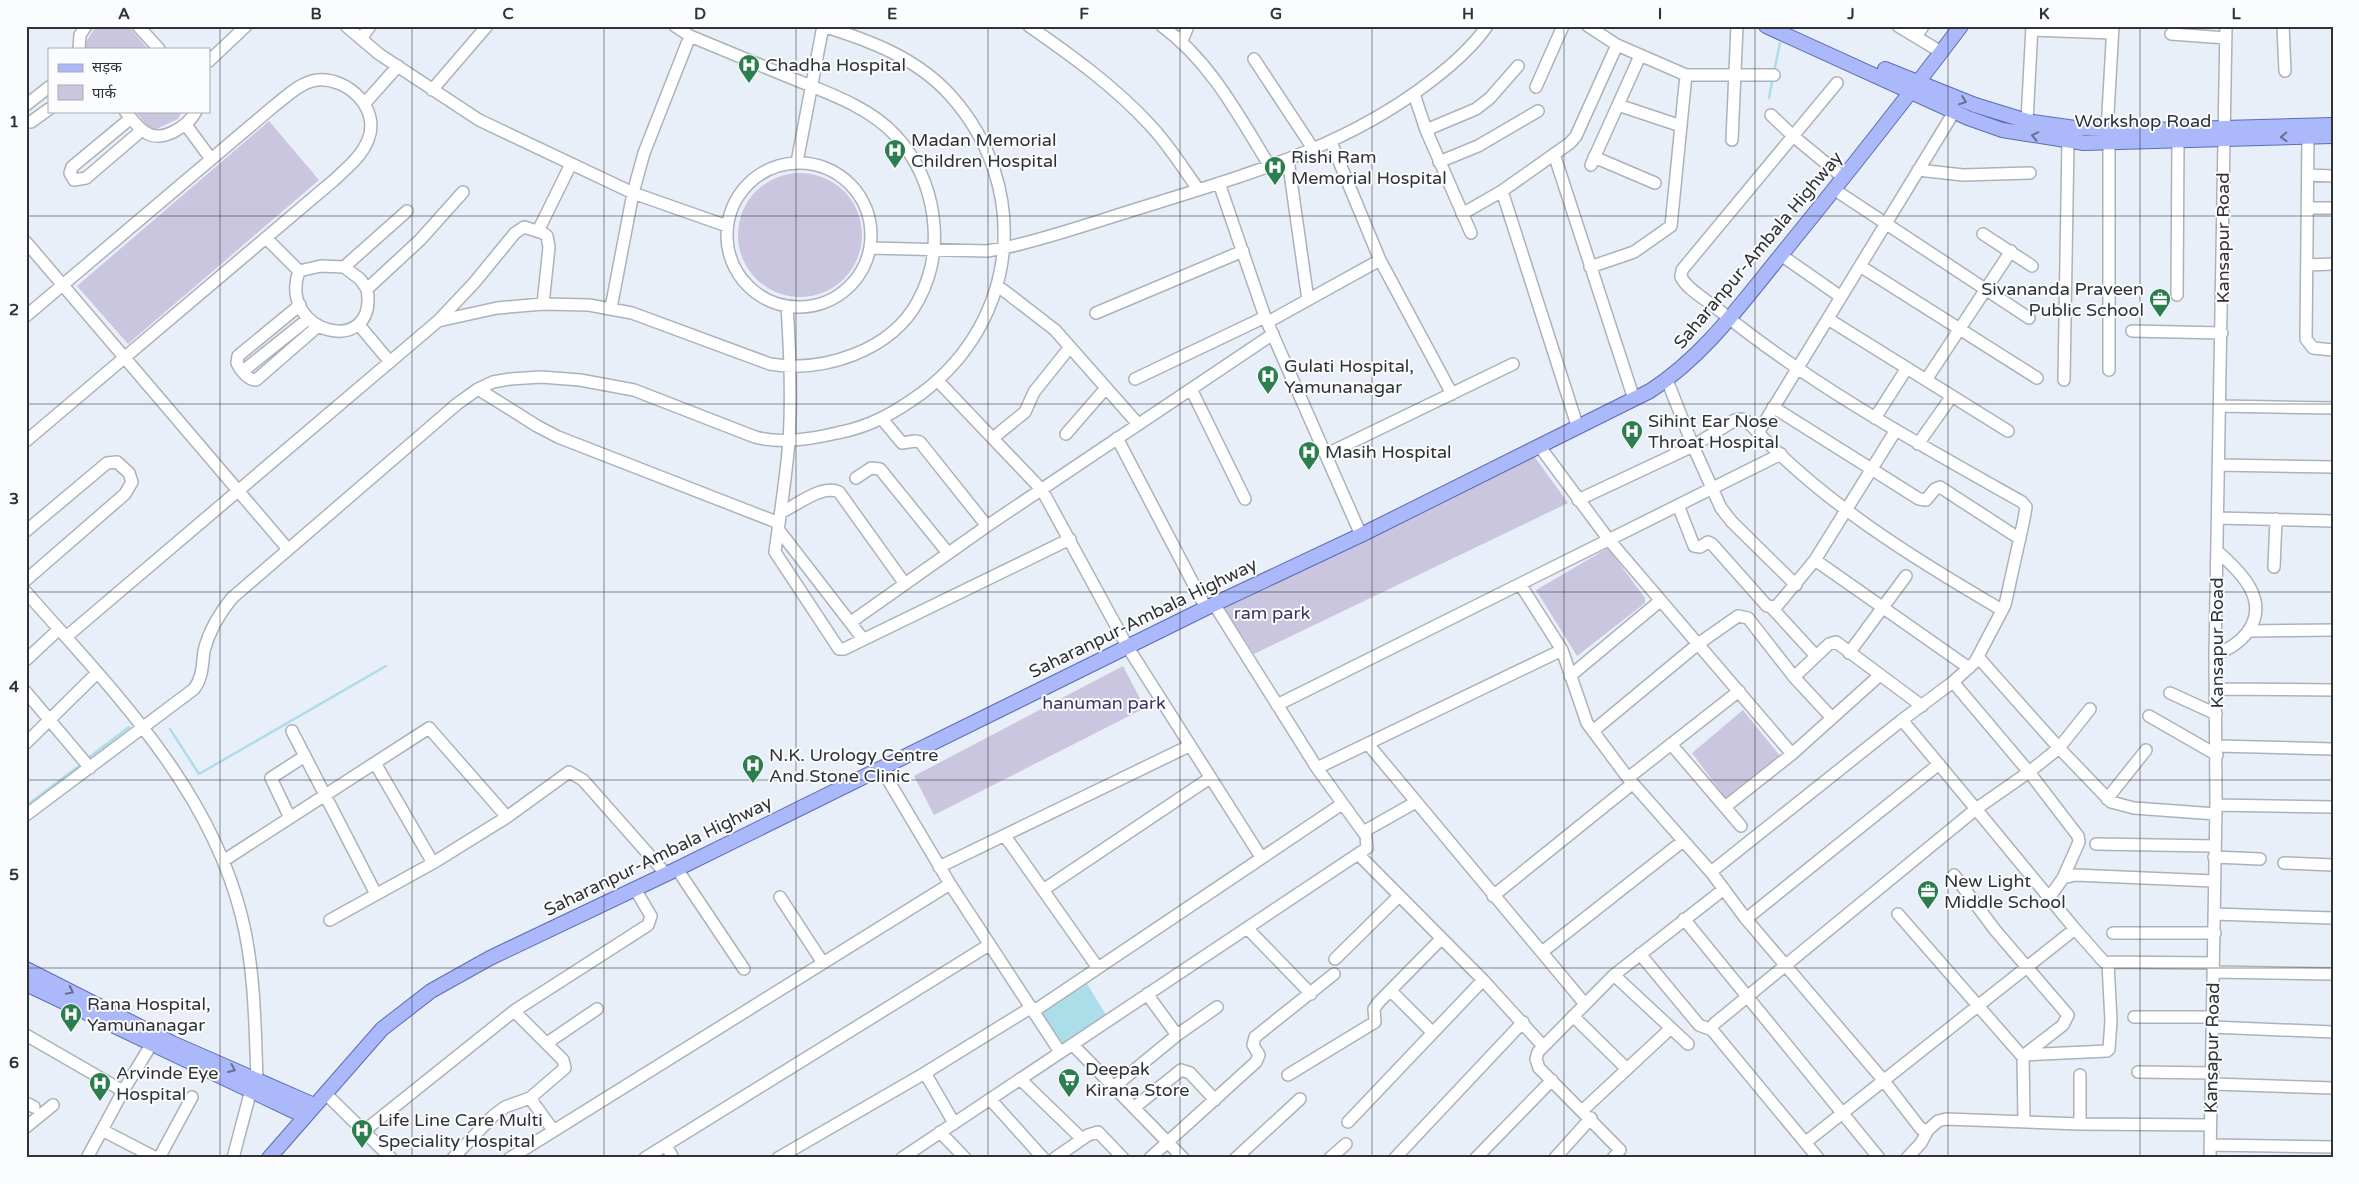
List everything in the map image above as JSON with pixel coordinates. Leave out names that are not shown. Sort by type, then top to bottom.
[{"type":"main road","name":"Workshop Road","points":[[1766,26],[1914,87],[2027,121],[2075,128],[2108,136],[2178,141],[2223,134],[2333,125]]},
{"type":"main road","name":"Workshop Road","points":[[1789,26],[1914,87],[1954,112],[2002,130],[2068,141],[2108,136],[2223,134],[2333,136]]},
{"type":"main road","name":"Saharanpur-Ambala Highway","points":[[269,1158],[382,1029],[431,991],[490,958],[672,871],[1210,606],[1540,448],[1667,380],[1690,362],[1729,319],[1835,190],[1961,26]]},
{"type":"main road","points":[[26,969],[254,1085],[304,1116]]},
{"type":"main road","points":[[26,984],[151,1045],[254,1085],[314,1105]]},
{"type":"street","points":[[79,48],[80,36],[86,26]]},
{"type":"street","points":[[138,26],[158,48]]},
{"type":"street","points":[[210,59],[246,26]]},
{"type":"street","points":[[346,26],[398,66],[479,120],[633,193],[727,226]]},
{"type":"street","points":[[361,39],[370,26]]},
{"type":"street","points":[[432,90],[487,26]]},
{"type":"street","points":[[438,321],[480,310],[542,304],[589,305],[612,308],[632,313],[770,364],[791,368],[824,365],[873,345],[895,329],[917,303],[927,282],[933,250],[933,214],[922,174],[910,153],[895,135],[865,111],[690,36],[675,26]]},
{"type":"street","points":[[26,815],[86,763],[144,728],[194,689],[200,682],[208,638],[213,623],[232,598],[457,404],[478,389],[493,382],[524,377],[580,380],[634,390],[755,438],[789,440],[848,431],[882,419],[938,381],[973,341],[990,307],[998,286],[1004,248],[999,192],[992,165],[977,132],[950,96],[906,59],[874,43],[823,26],[798,162]]},
{"type":"street","points":[[1029,26],[1074,57],[1131,105],[1152,126],[1198,189]]},
{"type":"street","points":[[1162,26],[1182,41],[1207,71],[1269,165]]},
{"type":"street","points":[[1182,41],[1188,26]]},
{"type":"street","points":[[871,248],[987,251],[1004,248],[1219,183],[1288,160],[1332,142],[1387,112],[1414,94],[1454,63],[1487,26]]},
{"type":"street","points":[[1536,87],[1563,26]]},
{"type":"street","points":[[1588,26],[1617,45],[1686,75],[1774,75]]},
{"type":"street","points":[[1732,140],[1737,26]]},
{"type":"street","points":[[1898,26],[1941,52]]},
{"type":"street","points":[[1916,37],[1923,26]]},
{"type":"street","points":[[2283,26],[2285,71]]},
{"type":"street","points":[[2027,121],[2032,28],[2112,30],[2108,136],[2109,370]]},
{"type":"street","points":[[2171,34],[2226,32]]},
{"type":"street","name":"Kansapur Road","points":[[2210,1158],[2215,933],[2213,881],[2217,750],[2215,654],[2221,406],[2223,134],[2226,32]]},
{"type":"street","points":[[612,308],[633,193],[652,128],[690,36]]},
{"type":"street","points":[[1462,214],[1502,191],[1576,136],[1617,45]]},
{"type":"street","points":[[1640,56],[1592,161],[1655,183]]},
{"type":"street","points":[[1254,59],[1314,150]]},
{"type":"street","points":[[365,103],[398,66]]},
{"type":"street","points":[[1426,130],[1476,109],[1490,98],[1518,66]]},
{"type":"street","points":[[1590,267],[1634,252],[1671,226],[1686,75]]},
{"type":"street","points":[[26,316],[274,106],[306,83],[318,80],[333,81],[346,86],[365,103],[370,121],[370,138],[363,150],[334,181],[26,441]]},
{"type":"street","points":[[1711,872],[1902,720],[1954,682],[1969,668],[1978,657],[2002,610],[2020,540],[2026,507],[2022,502],[1875,418],[1729,319],[1682,281],[1680,274],[1837,83]]},
{"type":"street","points":[[26,105],[48,88]]},
{"type":"street","points":[[1414,94],[1439,162],[1471,233]]},
{"type":"street","points":[[1618,105],[1681,126]]},
{"type":"street","points":[[26,121],[31,122],[48,110]]},
{"type":"street","points":[[1439,162],[1478,146],[1538,111]]},
{"type":"street","points":[[142,130],[86,178],[74,180],[70,173],[72,167],[128,114],[142,130],[151,136],[157,136],[186,126],[195,112]]},
{"type":"street","points":[[1758,433],[1954,112]]},
{"type":"street","points":[[1771,115],[1793,136],[1844,178]]},
{"type":"street","points":[[186,126],[211,159]]},
{"type":"street","points":[[2308,136],[2306,339],[2312,348],[2333,350]]},
{"type":"street","points":[[2064,380],[2068,141]]},
{"type":"street","points":[[2177,295],[2178,141]]},
{"type":"street","points":[[1332,142],[1380,260],[1452,394]]},
{"type":"street","points":[[1554,154],[1634,399]]},
{"type":"street","points":[[1288,160],[1308,300]]},
{"type":"street","points":[[798,162],[825,168],[838,174],[855,188],[866,206],[872,226],[871,248],[864,269],[850,287],[831,300],[809,307],[787,306],[766,299],[748,286],[732,262],[728,248],[727,226],[732,206],[743,188],[758,175],[771,169],[798,162]]},
{"type":"street","points":[[538,231],[571,164]]},
{"type":"street","points":[[1918,170],[1963,175],[2030,173]]},
{"type":"street","points":[[2308,175],[2333,176]]},
{"type":"street","points":[[1219,183],[1266,319],[1361,535]]},
{"type":"street","points":[[1835,190],[2029,318]]},
{"type":"street","points":[[1502,191],[1578,428]]},
{"type":"street","points":[[366,289],[420,240],[463,192]]},
{"type":"street","points":[[2307,208],[2333,208]]},
{"type":"street","points":[[344,267],[407,211]]},
{"type":"street","points":[[26,660],[238,490],[438,321],[474,283],[515,233],[524,227],[547,236],[549,242],[542,304]]},
{"type":"street","points":[[1983,234],[2032,266]]},
{"type":"street","points":[[267,239],[299,271]]},
{"type":"street","points":[[26,242],[288,548]]},
{"type":"street","points":[[1096,313],[1243,251]]},
{"type":"street","points":[[1926,380],[2011,251]]},
{"type":"street","points":[[1782,254],[1841,297]]},
{"type":"street","points":[[1135,380],[1308,300],[1380,260]]},
{"type":"street","points":[[2307,265],[2333,264]]},
{"type":"street","points":[[321,266],[344,267],[352,272],[366,289],[368,309],[366,318],[359,325],[336,330],[317,327],[308,319],[300,305],[295,289],[299,271],[321,266]]},
{"type":"street","points":[[1860,266],[2038,378]]},
{"type":"street","points":[[998,286],[1047,323],[1138,424]]},
{"type":"street","points":[[300,305],[238,356],[237,363],[243,371],[249,378],[256,380],[317,327]]},
{"type":"street","points":[[787,306],[791,368],[789,440],[775,552],[839,649],[844,649],[1070,539]]},
{"type":"street","points":[[243,371],[308,319]]},
{"type":"street","points":[[1828,319],[2008,431]]},
{"type":"street","points":[[359,325],[390,362]]},
{"type":"street","points":[[2132,331],[2222,333]]},
{"type":"street","points":[[852,622],[987,526],[1273,334]]},
{"type":"street","points":[[993,438],[1025,412],[1034,392],[1070,347]]},
{"type":"street","points":[[1327,454],[1513,364]]},
{"type":"street","points":[[1875,418],[1907,368]]},
{"type":"street","points":[[1667,380],[1693,446],[1721,508],[1732,522],[1796,585]]},
{"type":"street","points":[[938,381],[1042,490],[1128,646],[1189,746],[1261,857]]},
{"type":"street","points":[[1066,434],[1106,388]]},
{"type":"street","points":[[478,389],[558,437],[780,521],[863,639]]},
{"type":"street","points":[[1191,389],[1244,500]]},
{"type":"street","points":[[1918,444],[1952,396]]},
{"type":"street","points":[[2221,406],[2333,408]]},
{"type":"street","points":[[1773,407],[1874,469],[1919,500],[1926,500],[1938,487],[1943,488],[2020,540]]},
{"type":"street","points":[[882,419],[902,443],[920,442],[987,526]]},
{"type":"street","points":[[1578,500],[1693,446],[1735,420],[1742,419],[1748,422],[1781,454],[1847,510],[1929,567],[2002,610]]},
{"type":"street","points":[[1772,608],[1780,605],[1815,560],[1874,469],[1896,430]]},
{"type":"street","points":[[902,1158],[1359,855],[1368,846],[1363,832],[1317,768],[1210,606],[1117,438]]},
{"type":"street","points":[[1540,448],[1609,540],[1792,754]]},
{"type":"street","points":[[1277,705],[1781,454]]},
{"type":"street","points":[[26,531],[107,463],[117,462],[129,474],[132,482],[125,494],[26,580]]},
{"type":"street","points":[[2219,465],[2333,467]]},
{"type":"street","points":[[856,478],[871,468],[880,469],[948,553]]},
{"type":"street","points":[[780,521],[822,491],[834,490],[839,492],[905,584]]},
{"type":"street","points":[[1678,505],[1694,546],[1700,547],[1708,542],[1712,544],[1767,606],[1772,608],[1816,656]]},
{"type":"street","points":[[2218,518],[2333,520]]},
{"type":"street","points":[[2274,567],[2276,519]]},
{"type":"street","points":[[2215,654],[2230,649],[2248,631],[2255,619],[2257,610],[2254,595],[2244,579],[2217,551]]},
{"type":"street","points":[[1815,560],[1969,668]]},
{"type":"street","points":[[1850,653],[1906,576]]},
{"type":"street","points":[[1520,584],[1562,650],[1583,714],[1593,731],[1630,781],[1711,872],[1746,919],[1884,1081],[1921,1128],[1928,1130]]},
{"type":"street","points":[[26,592],[144,728],[178,774],[210,832],[223,861],[242,919],[249,963],[254,1085],[233,1158]]},
{"type":"street","points":[[1570,676],[1660,601]]},
{"type":"street","points":[[1593,731],[1698,644],[1738,616],[1744,615],[1794,677],[1832,718]]},
{"type":"street","points":[[2248,631],[2333,630]]},
{"type":"street","points":[[1794,677],[1833,642],[1838,643],[1922,706]]},
{"type":"street","points":[[1317,768],[1562,650]]},
{"type":"street","points":[[1978,657],[2059,748],[2108,799],[2124,807],[2216,810],[2333,807]]},
{"type":"street","points":[[26,743],[97,673]]},
{"type":"street","points":[[1725,807],[1792,754],[1880,675]]},
{"type":"street","points":[[1954,682],[2029,772],[2079,839],[2063,878],[2049,898]]},
{"type":"street","points":[[2216,689],[2333,690]]},
{"type":"street","points":[[1493,896],[1630,781],[1671,744],[1739,691]]},
{"type":"street","points":[[26,692],[86,763]]},
{"type":"street","points":[[2170,693],[2216,714]]},
{"type":"street","points":[[1712,1030],[1714,1024],[1976,809],[2029,772],[2059,748],[2090,709]]},
{"type":"street","points":[[2149,716],[2217,750],[2333,749]]},
{"type":"street","points":[[1902,720],[2102,960],[2108,963],[2333,974]]},
{"type":"street","points":[[223,861],[429,728],[507,816]]},
{"type":"street","points":[[292,731],[376,894]]},
{"type":"street","points":[[1368,744],[1585,1004]]},
{"type":"street","points":[[1671,744],[1741,826]]},
{"type":"street","points":[[940,867],[1189,746]]},
{"type":"street","points":[[2108,799],[2146,750]]},
{"type":"street","points":[[290,818],[270,778],[304,756]]},
{"type":"street","points":[[375,763],[433,863]]},
{"type":"street","points":[[1746,919],[1939,764]]},
{"type":"street","points":[[881,768],[950,884],[1060,1052]]},
{"type":"street","points":[[330,920],[433,863],[507,816],[569,772],[577,775],[672,871],[744,969]]},
{"type":"street","points":[[1043,890],[1210,778]]},
{"type":"street","points":[[1363,832],[1416,802]]},
{"type":"street","points":[[778,1158],[1033,1009],[1098,968],[1342,804]]},
{"type":"street","points":[[1004,836],[1098,968]]},
{"type":"street","points":[[1542,952],[1683,841]]},
{"type":"street","points":[[2096,844],[2214,852],[2260,859]]},
{"type":"street","points":[[1359,855],[1483,980],[1543,1046]]},
{"type":"street","points":[[2284,863],[2333,865]]},
{"type":"street","points":[[2063,878],[2067,875],[2087,874],[2213,881]]},
{"type":"street","points":[[1954,875],[1995,930],[2068,1015],[2063,1025],[2023,1056]]},
{"type":"street","points":[[510,1158],[950,884]]},
{"type":"street","points":[[364,1131],[514,1011],[648,925],[651,916],[635,889]]},
{"type":"street","points":[[1613,1158],[1620,1150],[1536,1063],[1538,1052],[1614,975],[1724,889]]},
{"type":"street","points":[[1335,959],[1399,896]]},
{"type":"street","points":[[780,897],[823,963]]},
{"type":"street","points":[[1898,914],[1978,1008],[2019,1054],[2023,1056],[2107,1051],[2109,1049],[2111,1021],[2108,963]]},
{"type":"street","points":[[2214,914],[2333,918]]},
{"type":"street","points":[[1684,919],[1879,1158]]},
{"type":"street","points":[[1247,928],[1311,994]]},
{"type":"street","points":[[1806,1142],[1978,1008],[2075,929]]},
{"type":"street","points":[[2113,933],[2215,933]]},
{"type":"street","points":[[1288,1075],[1371,1024],[1376,1018],[1375,1008],[1441,938]]},
{"type":"street","points":[[645,1158],[990,944]]},
{"type":"street","points":[[1640,954],[1698,1025],[1712,1030],[1818,1158]]},
{"type":"street","points":[[1150,1158],[1258,1059],[1253,1045],[1255,1037],[1334,974]]},
{"type":"street","points":[[1614,975],[1688,1044]]},
{"type":"street","points":[[1348,1122],[1483,980]]},
{"type":"street","points":[[1391,991],[1432,1032]]},
{"type":"street","points":[[1147,994],[1177,1036]]},
{"type":"street","points":[[1115,1086],[1177,1036],[1218,1007]]},
{"type":"street","points":[[547,1042],[597,1009]]},
{"type":"street","points":[[453,1158],[499,1111],[530,1098],[565,1068],[563,1060],[547,1042],[514,1011]]},
{"type":"street","points":[[1573,1016],[1627,1069]]},
{"type":"street","points":[[2134,1017],[2333,1032]]},
{"type":"street","points":[[1395,1158],[1523,1022]]},
{"type":"street","points":[[1555,1158],[1587,1114],[1627,1069],[1671,1028]]},
{"type":"street","points":[[26,1035],[123,1091]]},
{"type":"street","points":[[88,1158],[123,1091],[151,1045]]},
{"type":"street","points":[[1073,1045],[1183,1158]]},
{"type":"street","points":[[2023,1056],[2024,1121]]},
{"type":"street","points":[[1135,1107],[1181,1070],[1190,1073],[1215,1100]]},
{"type":"street","points":[[2138,1072],[2333,1088]]},
{"type":"street","points":[[925,1073],[954,1123]]},
{"type":"street","points":[[2080,1075],[2080,1124]]},
{"type":"street","points":[[1020,1079],[1082,1139]]},
{"type":"street","points":[[1476,1158],[1552,1080]]},
{"type":"street","points":[[325,1093],[391,1158]]},
{"type":"street","points":[[102,1130],[158,1158],[192,1097]]},
{"type":"street","points":[[530,1098],[553,1130]]},
{"type":"street","points":[[990,1099],[1043,1158]]},
{"type":"street","points":[[1236,1158],[1300,1099]]},
{"type":"street","points":[[26,1126],[53,1105]]},
{"type":"street","points":[[1907,1158],[1921,1143],[1928,1130],[1942,1119],[2080,1124],[2210,1125]]},
{"type":"street","points":[[940,1132],[965,1158]]},
{"type":"street","points":[[1055,1158],[1093,1132],[1098,1132],[1123,1158]]},
{"type":"street","points":[[1330,1158],[1346,1144]]},
{"type":"street","points":[[666,1145],[673,1158]]},
{"type":"street","points":[[2210,1145],[2333,1147]]},
{"type":"green space","points":[[99,26],[128,26],[147,48],[82,48],[95,28]]},
{"type":"green space","points":[[136,112],[182,112],[178,119],[152,131]]},
{"type":"green space","points":[[269,121],[319,180],[128,344],[77,286]]},
{"type":"green space","points":[[800,173],[824,178],[844,191],[857,211],[862,235],[857,259],[844,279],[824,292],[800,297],[776,292],[756,279],[743,259],[738,235],[743,211],[756,191],[776,178]]},
{"type":"green space","name":"ram park","points":[[1534,456],[1568,503],[1254,654],[1222,605]]},
{"type":"green space","points":[[1608,548],[1645,598],[1645,603],[1577,656],[1536,590]]},
{"type":"green space","name":"hanuman park","points":[[1123,666],[1145,708],[934,815],[914,776]]},
{"type":"green space","points":[[1743,710],[1780,756],[1726,799],[1692,753]]},
{"type":"water","points":[[1084,979],[1108,1018],[1064,1048],[1039,1010]]},
{"type":"waterway","points":[[1774,72],[1780,43]]},
{"type":"waterway","points":[[1769,98],[1773,77]]},
{"type":"waterway","points":[[170,729],[199,774],[386,666]]},
{"type":"waterway","points":[[87,759],[129,727]]},
{"type":"waterway","points":[[26,806],[83,763]]},
{"type":"place","name":"Chadha Hospital","points":[[749,84]]},
{"type":"place","name":"Madan Memorial Children Hospital","points":[[895,169]]},
{"type":"place","name":"Rishi Ram Memorial Hospital","points":[[1275,186]]},
{"type":"place","name":"Sivananda Praveen Public School","points":[[2160,318]]},
{"type":"place","name":"Gulati Hospital, Yamunanagar","points":[[1268,395]]},
{"type":"place","name":"Sihint Ear Nose Throat Hospital","points":[[1632,450]]},
{"type":"place","name":"Masih Hospital","points":[[1309,471]]},
{"type":"place","name":"N.K. Urology Centre And Stone Clinic","points":[[753,784]]},
{"type":"place","name":"New Light Middle School","points":[[1928,910]]},
{"type":"place","name":"Rana Hospital, Yamunanagar","points":[[71,1033]]},
{"type":"place","name":"Deepak Kirana Store","points":[[1069,1098]]},
{"type":"place","name":"Arvinde Eye Hospital","points":[[100,1102]]},
{"type":"place","name":"Life Line Care Multi Speciality Hospital","points":[[362,1149]]}]
